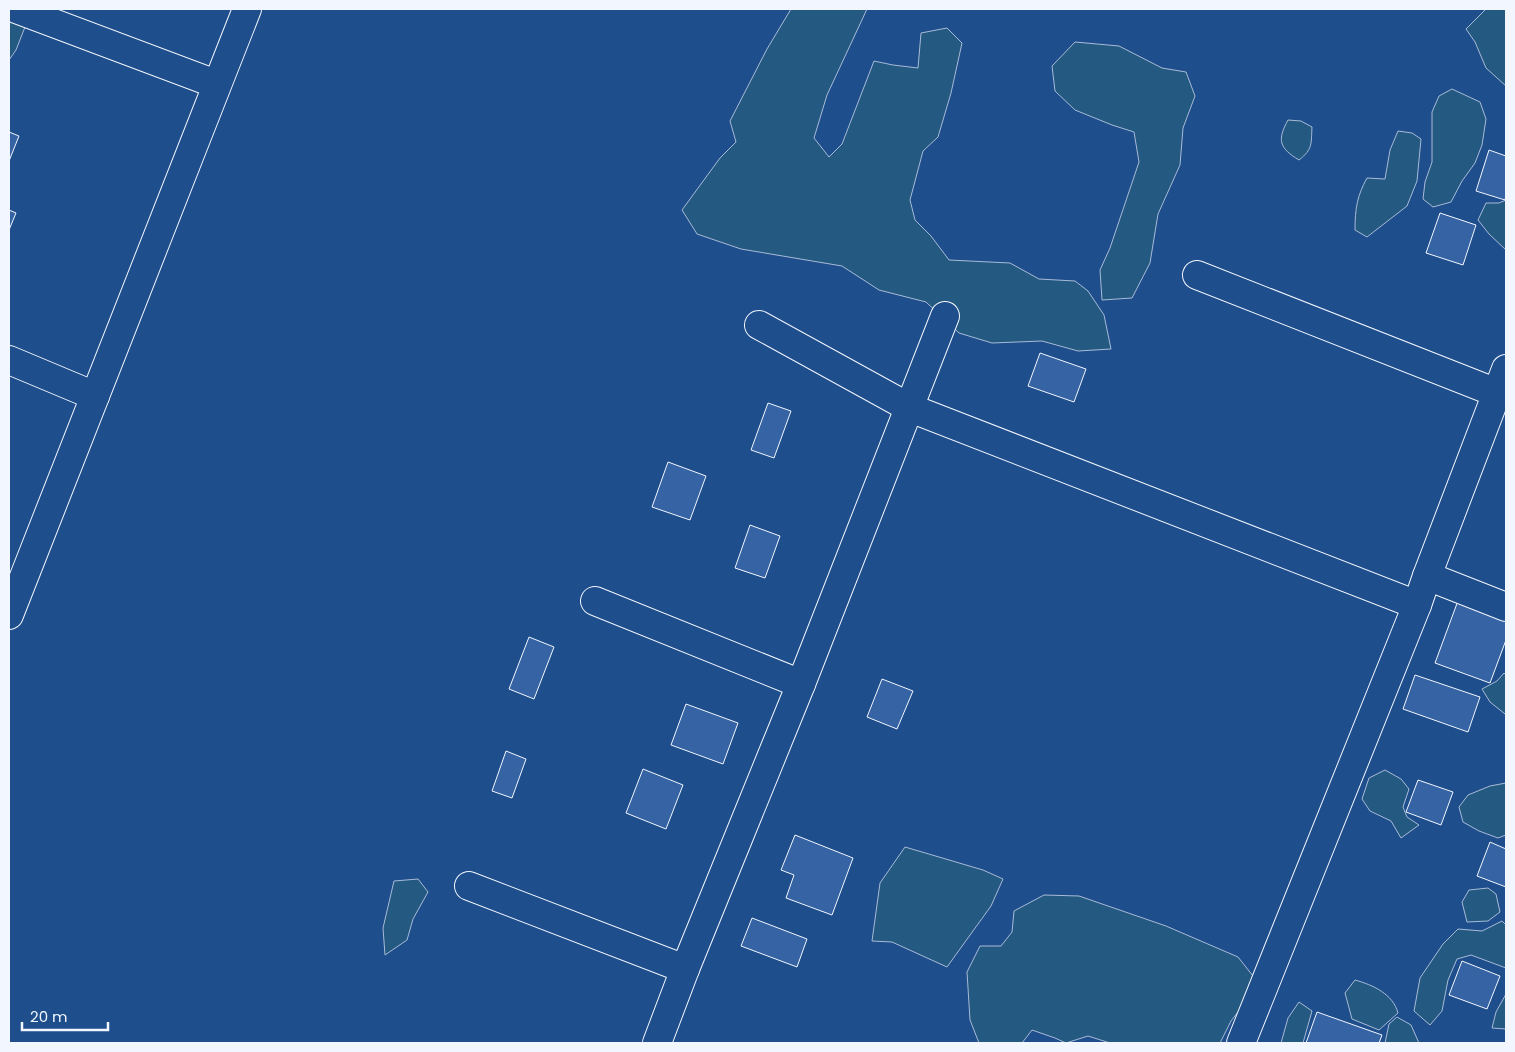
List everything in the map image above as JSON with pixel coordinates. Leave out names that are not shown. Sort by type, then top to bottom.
[{"type":"street","points":[[16,9],[216,84]]},
{"type":"street","points":[[9,616],[247,9]]},
{"type":"street","points":[[1197,275],[1502,381],[1417,605],[1241,1043]]},
{"type":"street","points":[[657,1043],[685,969],[801,684],[945,316]]},
{"type":"street","points":[[760,325],[910,408],[1417,605]]},
{"type":"street","points":[[9,360],[95,396]]},
{"type":"street","points":[[1427,576],[1506,607]]},
{"type":"street","points":[[595,601],[801,684]]},
{"type":"street","points":[[469,886],[685,969]]},
{"type":"shaded area","points":[[791,9],[867,9],[827,95],[814,138],[829,157],[842,144],[874,61],[918,68],[921,33],[947,28],[962,43],[951,93],[938,137],[923,151],[910,200],[915,220],[931,236],[949,260],[1010,263],[1039,279],[1075,281],[1088,291],[1104,315],[1111,349],[1078,351],[1042,341],[992,343],[959,333],[926,302],[879,290],[842,266],[741,249],[697,234],[682,210],[720,158],[736,142],[730,121],[767,49]]},
{"type":"shaded area","points":[[1486,9],[1506,9],[1506,86],[1486,68],[1475,42],[1466,29]]},
{"type":"shaded area","points":[[9,11],[25,27],[16,50],[9,60]]},
{"type":"shaded area","points":[[1075,42],[1119,46],[1162,68],[1186,72],[1195,96],[1183,128],[1180,165],[1158,214],[1150,263],[1132,298],[1102,300],[1100,270],[1110,248],[1139,162],[1134,132],[1075,110],[1055,91],[1052,66]]},
{"type":"shaded area","points":[[1452,89],[1480,102],[1486,119],[1482,145],[1475,163],[1462,181],[1451,202],[1433,207],[1423,199],[1425,182],[1432,162],[1432,112],[1439,96]]},
{"type":"shaded area","points":[[1288,120],[1301,121],[1312,127],[1309,149],[1299,160],[1287,152],[1282,143],[1282,133]]},
{"type":"shaded area","points":[[1398,131],[1412,133],[1421,139],[1417,181],[1407,206],[1367,237],[1355,230],[1356,209],[1359,197],[1367,178],[1385,179],[1390,150]]},
{"type":"shaded area","points":[[1506,200],[1506,250],[1489,234],[1478,220],[1486,203],[1499,203]]},
{"type":"shaded area","points":[[1504,673],[1506,675],[1505,714],[1490,702],[1482,689],[1497,681]]},
{"type":"shaded area","points":[[1385,770],[1401,779],[1409,789],[1403,807],[1407,817],[1419,825],[1401,838],[1391,821],[1370,811],[1362,799],[1369,778]]},
{"type":"shaded area","points":[[1506,783],[1506,835],[1498,838],[1479,831],[1463,822],[1459,807],[1468,795],[1490,786]]},
{"type":"shaded area","points":[[905,847],[983,870],[1003,879],[991,906],[947,967],[892,942],[872,941],[880,883]]},
{"type":"shaded area","points":[[418,879],[428,892],[413,919],[407,940],[385,955],[383,928],[394,881]]},
{"type":"shaded area","points":[[1488,888],[1496,894],[1500,912],[1488,921],[1467,922],[1462,902],[1469,890]]},
{"type":"shaded area","points":[[1044,895],[1079,896],[1166,926],[1238,957],[1253,976],[1248,999],[1231,1021],[1220,1043],[1110,1043],[1088,1036],[1066,1043],[1032,1030],[1022,1043],[979,1043],[970,1020],[967,972],[980,946],[1001,946],[1012,932],[1014,911]]},
{"type":"shaded area","points":[[1502,921],[1506,925],[1506,968],[1471,955],[1457,959],[1448,980],[1442,1011],[1430,1025],[1414,1011],[1420,978],[1443,944],[1458,929],[1482,931]]},
{"type":"shaded area","points":[[1355,980],[1381,991],[1395,1006],[1398,1013],[1379,1030],[1352,1019],[1345,993]]},
{"type":"shaded area","points":[[1506,994],[1506,1029],[1492,1028],[1496,1012]]},
{"type":"shaded area","points":[[1299,1002],[1312,1011],[1303,1043],[1281,1043],[1288,1018]]},
{"type":"shaded area","points":[[1397,1017],[1411,1025],[1419,1043],[1385,1043],[1389,1024]]},
{"type":"building","points":[[9,132],[19,136],[9,161]]},
{"type":"building","points":[[1489,150],[1506,156],[1505,200],[1476,191]]},
{"type":"building","points":[[9,210],[16,213],[9,230]]},
{"type":"building","points":[[1440,213],[1476,225],[1463,265],[1426,253]]},
{"type":"building","points":[[1040,353],[1086,369],[1074,402],[1028,386]]},
{"type":"building","points":[[768,403],[791,411],[774,458],[751,450]]},
{"type":"building","points":[[668,462],[706,476],[690,520],[652,507]]},
{"type":"building","points":[[750,525],[780,536],[765,578],[735,568]]},
{"type":"building","points":[[1459,598],[1506,616],[1506,640],[1490,683],[1435,663]]},
{"type":"building","points":[[529,637],[554,647],[534,699],[509,689]]},
{"type":"building","points":[[1415,675],[1480,697],[1468,732],[1403,709]]},
{"type":"building","points":[[882,679],[913,691],[897,729],[867,717]]},
{"type":"building","points":[[686,704],[738,723],[723,764],[671,745]]},
{"type":"building","points":[[506,751],[526,759],[512,798],[492,791]]},
{"type":"building","points":[[643,769],[683,785],[666,829],[626,813]]},
{"type":"building","points":[[1418,780],[1453,792],[1441,825],[1406,812]]},
{"type":"building","points":[[795,835],[853,858],[832,915],[786,898],[794,875],[781,870]]},
{"type":"building","points":[[1490,842],[1506,849],[1506,887],[1477,876]]},
{"type":"building","points":[[752,918],[807,939],[797,967],[741,946]]},
{"type":"building","points":[[1462,961],[1500,976],[1487,1009],[1449,995]]},
{"type":"building","points":[[1317,1012],[1382,1035],[1379,1043],[1306,1043]]}]
